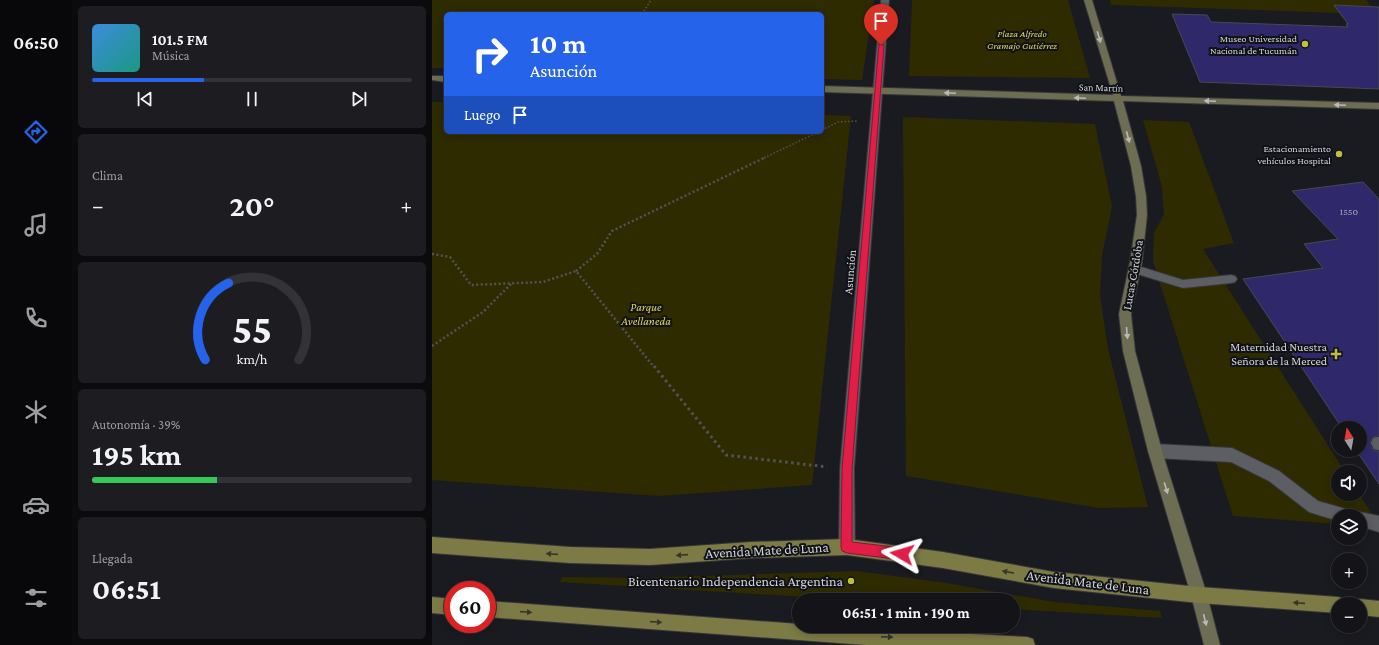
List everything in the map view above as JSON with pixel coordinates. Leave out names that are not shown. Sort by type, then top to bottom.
[{"type":"main road","name":"Avenida Mate de Luna","points":[[432,545],[570,555],[650,557],[751,550],[847,547],[943,560],[1054,580],[1199,595],[1331,605]]},
{"type":"main road","points":[[432,605],[444,606]]},
{"type":"main road","points":[[1367,608],[1379,609]]},
{"type":"main road","points":[[496,610],[833,640],[1028,645]]},
{"type":"street","name":"Asunción","points":[[847,547],[847,469],[885,0]]},
{"type":"street","name":"Lucas Córdoba","points":[[1088,0],[1118,99],[1136,166],[1142,196],[1142,215],[1135,269],[1125,314],[1129,351],[1155,451],[1199,595],[1212,645]]},
{"type":"street","points":[[432,78],[444,79]]},
{"type":"street","name":"San Martín","points":[[824,89],[1379,106]]},
{"type":"street","points":[[1135,269],[1183,284],[1231,279]]},
{"type":"street","points":[[1155,451],[1232,455],[1274,476],[1314,507],[1331,512]]},
{"type":"street","points":[[1367,521],[1379,524]]},
{"type":"path","points":[[643,12],[651,0]]},
{"type":"path","points":[[824,129],[838,122],[875,120]]},
{"type":"path","points":[[432,254],[450,257],[471,285],[543,282],[576,271],[590,262],[608,240],[612,231],[814,134]]},
{"type":"path","points":[[576,271],[726,455],[847,469]]},
{"type":"path","points":[[432,346],[483,312],[511,283]]},
{"type":"green space","points":[[432,0],[874,0],[862,80],[824,79],[824,12],[444,12],[444,68],[432,68]]},
{"type":"green space","name":"Plaza Alfredo Gramajo Gutiérrez","points":[[912,0],[1068,0],[1090,78],[909,76]]},
{"type":"green space","points":[[1110,0],[1366,0],[1371,6],[1335,5],[1340,13],[1111,5]]},
{"type":"green space","name":"Parque Avellaneda","points":[[432,102],[444,102],[444,134],[824,134],[824,115],[851,116],[812,485],[659,496],[432,480]]},
{"type":"green space","points":[[903,117],[1095,124],[1112,207],[1102,255],[1100,295],[1108,349],[1148,507],[1099,508],[906,476]]},
{"type":"green space","points":[[1143,120],[1189,122],[1234,243],[1203,249],[1331,450],[1331,457],[1335,457],[1341,465],[1331,465],[1331,501],[1364,501],[1379,525],[1367,519],[1367,509],[1331,509],[1331,523],[1233,516],[1153,261],[1154,233],[1164,214],[1162,187]]},
{"type":"green space","points":[[857,571],[946,583],[1003,593],[792,593],[792,596],[560,582],[562,577],[640,578]]},
{"type":"green space","points":[[1020,596],[1054,602],[1160,611],[1162,618],[1020,609]]},
{"type":"building","points":[[1334,5],[1379,7],[1379,89],[1200,82],[1172,14],[1207,15],[1211,22],[1348,27],[1346,24],[1348,24]]},
{"type":"building","name":"Maternidad Nuestra Señora de la Merced","points":[[1363,182],[1379,199],[1379,436],[1373,437],[1370,442],[1373,450],[1379,451],[1379,484],[1361,457],[1367,457],[1367,421],[1337,421],[1243,279],[1323,268],[1304,244],[1338,239],[1292,191]]},
{"type":"place","name":"Museo Universidad Nacional de Tucumán","points":[[1305,44]]},
{"type":"place","name":"Estacionamiento vehículos Hospital","points":[[1339,154]]},
{"type":"place","name":"Maternidad Nuestra Señora de la Merced","points":[[1336,354]]},
{"type":"place","name":"Bicentenario Independencia Argentina","points":[[851,581]]},
{"type":"route","points":[[881,45],[847,469],[847,547],[902,554]]}]
